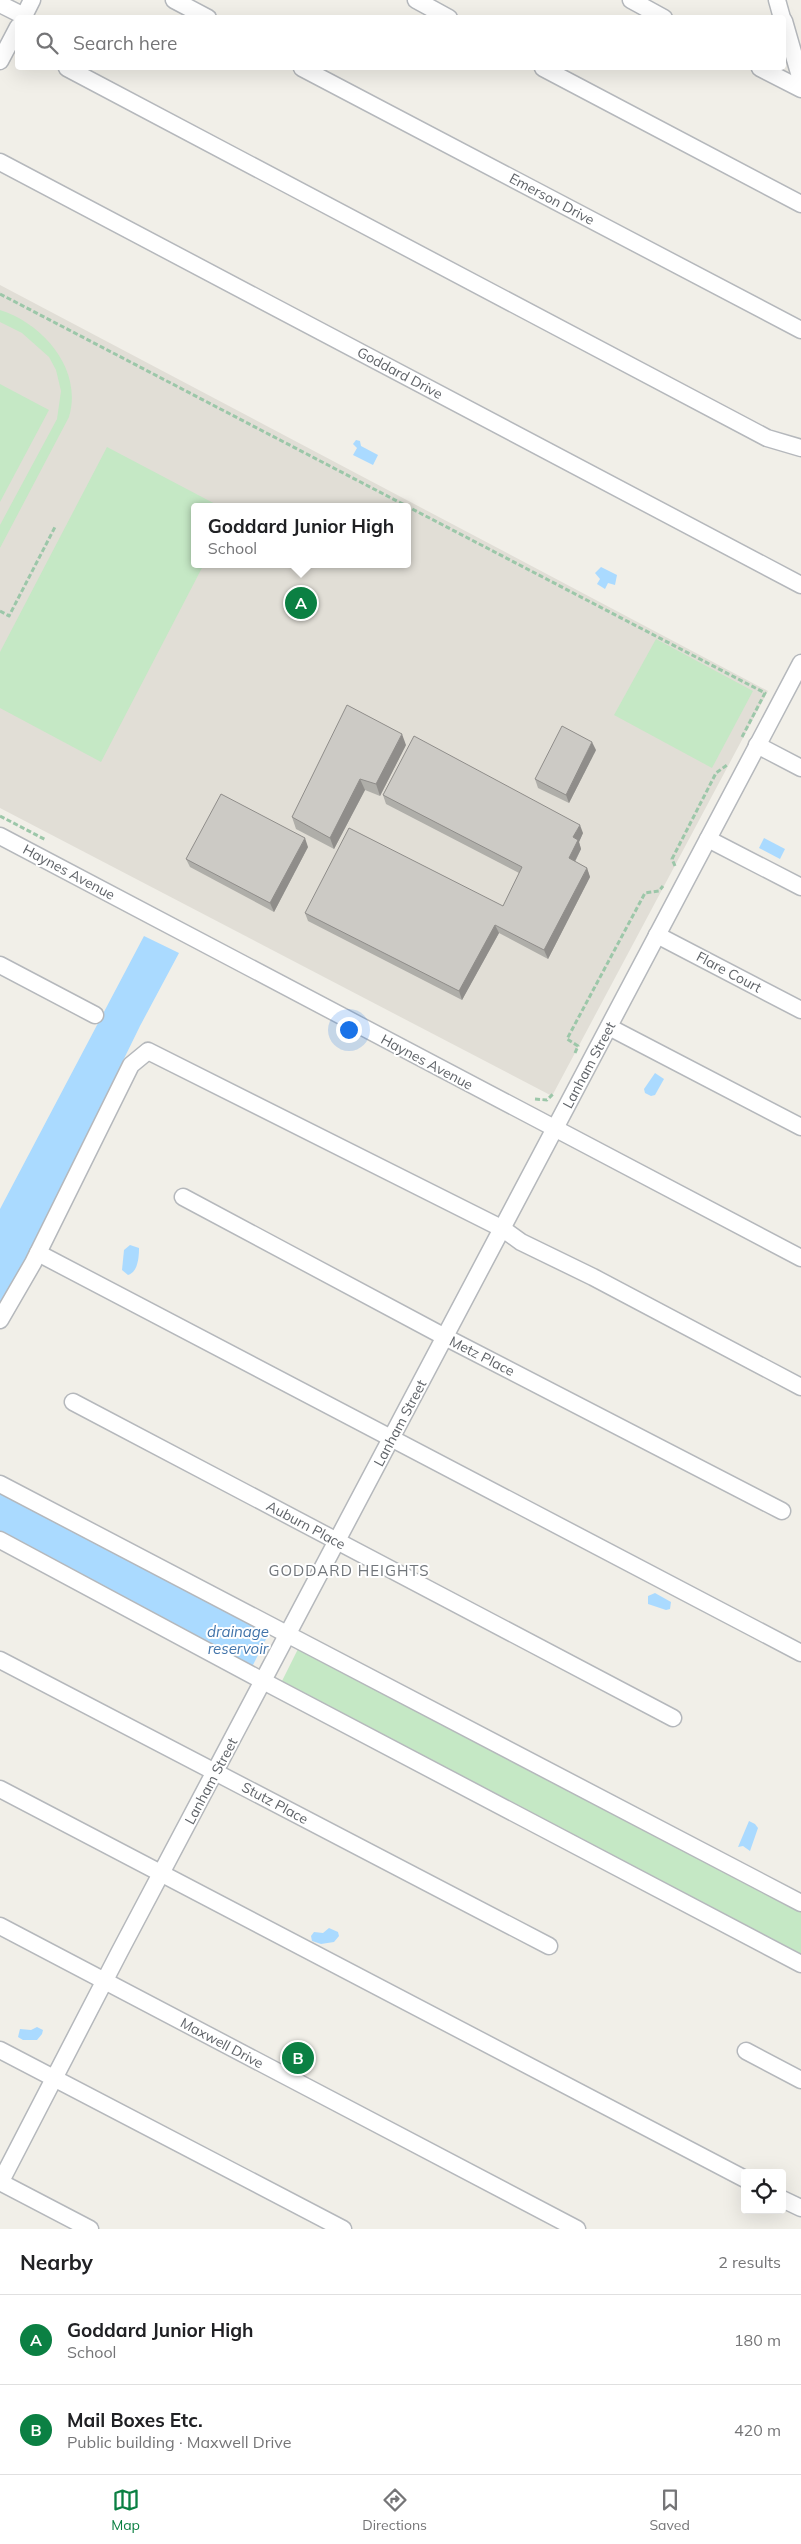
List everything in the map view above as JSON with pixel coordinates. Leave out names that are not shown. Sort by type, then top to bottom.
[{"type":"street","points":[[25,15],[32,0]]},
{"type":"street","points":[[174,0],[202,15]]},
{"type":"street","points":[[416,0],[444,15]]},
{"type":"street","points":[[631,0],[658,15]]},
{"type":"street","points":[[777,0],[781,15]]},
{"type":"street","points":[[0,4],[15,23]]},
{"type":"street","points":[[786,28],[801,80]]},
{"type":"street","points":[[0,61],[15,35]]},
{"type":"street","points":[[71,70],[767,438],[801,448]]},
{"type":"street","name":"Emerson Drive","points":[[306,70],[801,330]]},
{"type":"street","points":[[547,70],[801,204]]},
{"type":"street","points":[[764,70],[801,89]]},
{"type":"street","name":"Goddard Drive","points":[[0,162],[801,585]]},
{"type":"street","name":"Lanham Street","points":[[0,2182],[215,1771],[338,1542],[801,663]]},
{"type":"street","points":[[757,745],[801,768]]},
{"type":"street","name":"Haynes Avenue","points":[[0,836],[801,1258]]},
{"type":"street","points":[[708,839],[801,887]]},
{"type":"street","name":"Flare Court","points":[[657,935],[801,1010]]},
{"type":"street","points":[[0,965],[95,1015]]},
{"type":"street","points":[[609,1027],[801,1127]]},
{"type":"street","points":[[0,1320],[38,1253],[131,1065],[148,1051],[503,1229],[521,1242],[593,1277],[801,1387]]},
{"type":"street","name":"Metz Place","points":[[182,1197],[445,1337],[782,1511]]},
{"type":"street","points":[[38,1253],[801,1653]]},
{"type":"street","name":"Auburn Place","points":[[73,1402],[674,1718]]},
{"type":"street","points":[[0,1484],[801,1903]]},
{"type":"street","points":[[0,1540],[263,1682],[801,1964]]},
{"type":"street","name":"Stutz Place","points":[[0,1660],[549,1946]]},
{"type":"street","points":[[0,1789],[741,2177]]},
{"type":"street","name":"Maxwell Drive","points":[[0,1926],[577,2229]]},
{"type":"street","points":[[0,2050],[343,2229]]},
{"type":"street","points":[[746,2051],[801,2080]]},
{"type":"street","points":[[0,2182],[90,2229]]},
{"type":"street","points":[[786,2200],[801,2208]]},
{"type":"path","points":[[0,294],[401,503]]},
{"type":"path","points":[[411,508],[765,693],[738,743]]},
{"type":"path","points":[[0,611],[9,616],[55,526]]},
{"type":"path","points":[[673,873],[676,867],[672,859],[716,773],[726,766],[730,759]]},
{"type":"path","points":[[0,816],[52,843]]},
{"type":"path","points":[[574,1055],[578,1046],[567,1039],[645,893],[659,891],[664,885]]},
{"type":"path","points":[[528,1095],[536,1100],[547,1100],[556,1088]]},
{"type":"shaded area","points":[[0,285],[768,691],[552,1096],[0,808]]},
{"type":"green space","points":[[0,310],[31,326],[56,351],[65,366],[70,382],[72,399],[69,417],[0,548],[0,525],[57,419],[61,391],[56,370],[49,357],[22,333],[0,322]]},
{"type":"green space","points":[[0,384],[49,410],[0,502]]},
{"type":"green space","points":[[107,447],[213,503],[191,503],[191,568],[202,568],[101,762],[0,708],[0,652]]},
{"type":"green space","points":[[656,639],[753,691],[712,768],[614,715]]},
{"type":"green space","points":[[302,1641],[801,1903],[801,1963],[278,1689]]},
{"type":"water","points":[[356,440],[360,441],[361,446],[378,455],[373,465],[353,455],[357,448],[353,444]]},
{"type":"water","points":[[601,567],[617,575],[615,585],[608,583],[605,589],[597,584],[600,579],[595,573]]},
{"type":"water","points":[[764,838],[785,849],[780,859],[759,848]]},
{"type":"water","points":[[144,936],[179,953],[140,1026],[0,1312],[0,1209]]},
{"type":"water","points":[[655,1073],[664,1079],[655,1095],[651,1096],[645,1093],[644,1089]]},
{"type":"water","points":[[130,1245],[139,1248],[139,1256],[136,1268],[128,1275],[122,1270],[124,1250]]},
{"type":"water","name":"drainage reservoir","points":[[0,1491],[270,1631],[249,1673],[0,1533]]},
{"type":"water","points":[[655,1593],[671,1602],[670,1609],[666,1610],[648,1604],[648,1596]]},
{"type":"water","points":[[749,1821],[758,1828],[750,1851],[743,1846],[738,1847]]},
{"type":"water","points":[[329,1928],[338,1932],[339,1936],[334,1942],[321,1944],[312,1941],[311,1936],[314,1932],[323,1933]]},
{"type":"water","points":[[37,2027],[43,2030],[37,2040],[23,2040],[18,2037],[20,2029],[31,2030]]},
{"type":"building","points":[[347,705],[402,734],[376,784],[360,779],[330,838],[292,817]]},
{"type":"building","points":[[562,726],[592,742],[566,795],[535,779]]},
{"type":"building","points":[[414,736],[580,825],[573,837],[578,840],[569,858],[587,868],[544,950],[495,925],[459,991],[305,913],[349,828],[503,906],[522,867],[383,795]]},
{"type":"building","points":[[221,794],[305,838],[270,903],[186,859]]},
{"type":"place","name":"Goddard Junior High","points":[[301,603]]},
{"type":"place","name":"Mail Boxes Etc.","points":[[298,2058]]},
{"type":"district","name":"GODDARD HEIGHTS","points":[[349,1571]]}]
